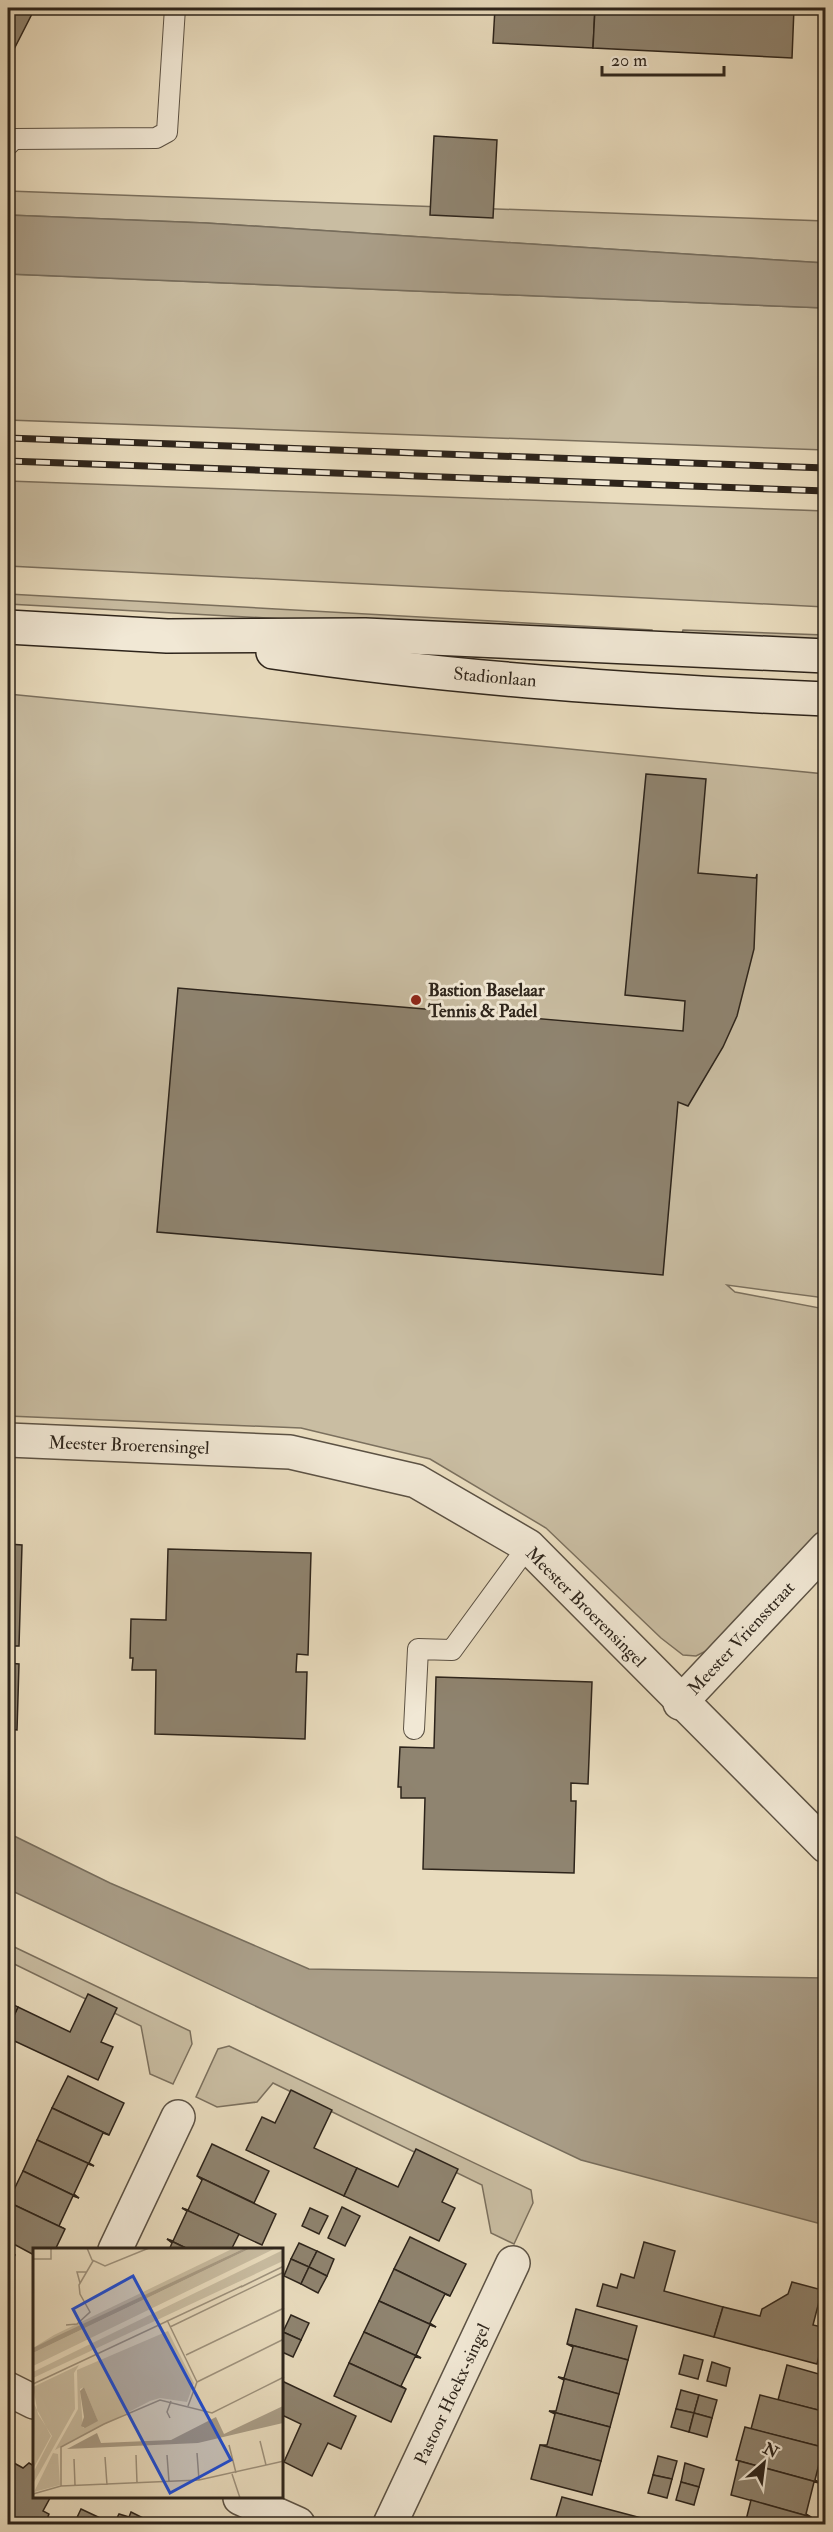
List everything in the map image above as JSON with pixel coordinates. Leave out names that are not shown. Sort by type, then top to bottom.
[{"type":"street","name":"Stadionlaan","points":[[8,627],[167,636],[365,635],[825,656]]},
{"type":"street","name":"Stadionlaan","points":[[167,636],[366,666],[664,692],[825,699]]},
{"type":"street","name":"Meester Broerensingel","points":[[8,1440],[290,1452],[416,1481],[528,1546],[825,1846]]},
{"type":"street","name":"Meester Vriensstraat","points":[[680,1702],[825,1548]]},
{"type":"street","points":[[116,2248],[178,2117]]},
{"type":"street","name":"Pastoor Hoekx-singel","points":[[390,2524],[513,2264]]},
{"type":"street","points":[[8,2389],[33,2402]]},
{"type":"street","points":[[242,2499],[298,2524]]},
{"type":"lane","points":[[8,145],[15,139],[156,138],[167,132],[175,8]]},
{"type":"lane","points":[[414,1729],[418,1649],[453,1650],[528,1546]]},
{"type":"shaded area","points":[[8,191],[825,221],[825,263],[206,223],[8,215]]},
{"type":"shaded area","points":[[8,215],[206,223],[825,263],[825,308],[8,274]]},
{"type":"shaded area","points":[[8,274],[825,308],[825,450],[8,420]]},
{"type":"shaded area","points":[[8,481],[825,511],[825,607],[8,566]]},
{"type":"shaded area","points":[[8,594],[652,630],[653,639],[8,604]]},
{"type":"shaded area","points":[[683,630],[825,635],[826,643],[681,637]]},
{"type":"shaded area","name":"Bastion Baselaar Tennis & Padel","points":[[8,694],[825,774],[825,1298],[727,1285],[735,1292],[825,1309],[825,1528],[712,1648],[696,1656],[683,1655],[661,1638],[546,1528],[430,1459],[301,1428],[8,1416]]},
{"type":"shaded area","points":[[8,1833],[110,1883],[309,1969],[825,1978],[825,2225],[581,2160],[8,1889]]},
{"type":"shaded area","points":[[8,1944],[190,2031],[192,2044],[173,2084],[150,2074],[141,2026],[8,1961]]},
{"type":"shaded area","points":[[229,2046],[531,2190],[533,2203],[514,2244],[491,2233],[482,2185],[273,2083],[257,2102],[217,2107],[196,2097],[218,2049]]},
{"type":"building","points":[[8,8],[35,8],[8,61]]},
{"type":"building","points":[[495,8],[595,8],[593,48],[493,43]]},
{"type":"building","points":[[595,8],[794,8],[792,58],[593,48]]},
{"type":"building","points":[[434,136],[497,140],[493,218],[430,215]]},
{"type":"building","points":[[646,774],[706,779],[698,873],[756,878],[757,874],[754,949],[737,1016],[723,1047],[688,1106],[678,1102],[663,1275],[157,1232],[178,988],[683,1031],[685,1001],[625,995]]},
{"type":"building","points":[[8,1544],[22,1545],[19,1646],[8,1646]]},
{"type":"building","points":[[168,1549],[311,1553],[308,1655],[297,1654],[296,1672],[307,1672],[305,1739],[155,1734],[156,1670],[132,1670],[131,1619],[166,1620]]},
{"type":"building","points":[[8,1663],[19,1664],[17,1730],[8,1729]]},
{"type":"building","points":[[436,1677],[592,1682],[588,1784],[571,1783],[571,1801],[576,1801],[574,1873],[423,1869],[425,1798],[401,1798],[401,1787],[398,1787],[400,1747],[434,1748]]},
{"type":"building","points":[[88,1994],[117,2008],[101,2042],[113,2047],[98,2080],[8,2038],[8,2028],[18,2007],[70,2032]]},
{"type":"building","points":[[8,2002],[18,2007],[8,2028]]},
{"type":"building","points":[[68,2076],[124,2103],[109,2135],[52,2108]]},
{"type":"building","points":[[291,2090],[332,2110],[314,2148],[357,2168],[344,2196],[246,2150],[262,2117],[275,2123]]},
{"type":"building","points":[[52,2108],[109,2135],[103,2133],[89,2163],[94,2166],[37,2140]]},
{"type":"building","points":[[37,2140],[94,2166],[88,2164],[74,2194],[79,2198],[23,2171]]},
{"type":"building","points":[[212,2144],[269,2171],[254,2203],[197,2176]]},
{"type":"building","points":[[416,2149],[458,2169],[442,2202],[455,2208],[439,2241],[344,2196],[357,2168],[398,2187]]},
{"type":"building","points":[[23,2171],[79,2198],[73,2196],[59,2226],[65,2229],[8,2202]]},
{"type":"building","points":[[197,2176],[276,2214],[262,2245],[182,2208],[188,2210],[202,2180]]},
{"type":"building","points":[[8,2202],[65,2229],[56,2248],[33,2248],[33,2254],[8,2241]]},
{"type":"building","points":[[342,2207],[360,2216],[345,2246],[328,2238]]},
{"type":"building","points":[[182,2208],[239,2234],[232,2248],[186,2248],[167,2239],[173,2241],[187,2211]]},
{"type":"building","points":[[310,2208],[328,2216],[319,2234],[302,2226]]},
{"type":"building","points":[[410,2237],[466,2264],[450,2296],[394,2269]]},
{"type":"building","points":[[167,2239],[186,2248],[170,2248],[172,2243]]},
{"type":"building","points":[[644,2242],[675,2251],[664,2291],[723,2307],[714,2337],[597,2306],[603,2284],[617,2288],[621,2274],[634,2278]]},
{"type":"building","points":[[299,2243],[317,2251],[309,2267],[291,2259]]},
{"type":"building","points":[[317,2251],[334,2259],[327,2276],[309,2267]]},
{"type":"building","points":[[8,2252],[15,2255],[8,2271]]},
{"type":"building","points":[[291,2259],[309,2267],[301,2284],[284,2276]]},
{"type":"building","points":[[309,2267],[327,2276],[318,2293],[301,2284]]},
{"type":"building","points":[[394,2269],[450,2296],[445,2294],[430,2323],[436,2327],[379,2301]]},
{"type":"building","points":[[792,2282],[822,2290],[813,2325],[826,2328],[817,2364],[714,2337],[723,2307],[760,2316],[762,2309],[788,2294]]},
{"type":"building","points":[[379,2301],[436,2327],[430,2325],[416,2355],[421,2358],[364,2332]]},
{"type":"building","points":[[576,2309],[637,2326],[628,2360],[567,2344]]},
{"type":"building","points":[[291,2315],[309,2323],[301,2340],[284,2332]]},
{"type":"building","points":[[284,2332],[301,2340],[293,2357],[284,2353]]},
{"type":"building","points":[[364,2332],[421,2358],[415,2357],[401,2386],[406,2389],[349,2363]]},
{"type":"building","points":[[567,2344],[628,2360],[619,2394],[558,2377],[564,2378],[573,2347]]},
{"type":"building","points":[[684,2355],[703,2360],[698,2379],[679,2374]]},
{"type":"building","points":[[712,2362],[730,2368],[726,2386],[707,2381]]},
{"type":"building","points":[[349,2363],[406,2389],[391,2422],[334,2396]]},
{"type":"building","points":[[787,2365],[826,2376],[826,2412],[778,2400]]},
{"type":"building","points":[[558,2377],[619,2394],[610,2427],[549,2411],[556,2411],[564,2380]]},
{"type":"building","points":[[284,2382],[356,2416],[341,2449],[328,2443],[312,2476],[284,2462],[301,2424],[284,2416]]},
{"type":"building","points":[[681,2390],[699,2395],[694,2413],[676,2409]]},
{"type":"building","points":[[699,2395],[717,2400],[712,2418],[694,2413]]},
{"type":"building","points":[[760,2395],[826,2412],[826,2448],[751,2429]]},
{"type":"building","points":[[676,2409],[694,2413],[689,2432],[671,2427]]},
{"type":"building","points":[[549,2411],[610,2427],[601,2461],[540,2445],[547,2445],[555,2414]]},
{"type":"building","points":[[694,2413],[712,2418],[707,2437],[689,2432]]},
{"type":"building","points":[[745,2427],[826,2448],[823,2448],[815,2480],[820,2483],[736,2460]]},
{"type":"building","points":[[540,2445],[601,2461],[592,2495],[531,2479]]},
{"type":"building","points":[[658,2456],[677,2461],[672,2479],[653,2475]]},
{"type":"building","points":[[739,2461],[820,2483],[814,2482],[806,2514],[811,2517],[731,2495]]},
{"type":"building","points":[[14,2463],[23,2468],[29,2463],[33,2465],[33,2499],[49,2499],[43,2511],[49,2514],[45,2524],[8,2524],[8,2477]]},
{"type":"building","points":[[685,2463],[704,2469],[699,2487],[681,2482]]},
{"type":"building","points":[[653,2475],[672,2479],[667,2498],[648,2493]]},
{"type":"building","points":[[681,2482],[699,2487],[694,2505],[676,2500]]},
{"type":"building","points":[[562,2497],[664,2524],[554,2524]]},
{"type":"building","points":[[751,2500],[811,2517],[809,2524],[745,2524]]},
{"type":"building","points":[[81,2509],[113,2524],[74,2524]]},
{"type":"building","points":[[131,2512],[153,2523],[114,2524],[119,2514],[129,2517]]},
{"type":"railway","points":[[8,438],[826,468]]},
{"type":"railway","points":[[8,461],[826,491]]},
{"type":"place","name":"Bastion Baselaar Tennis & Padel","points":[[416,1000]]}]
